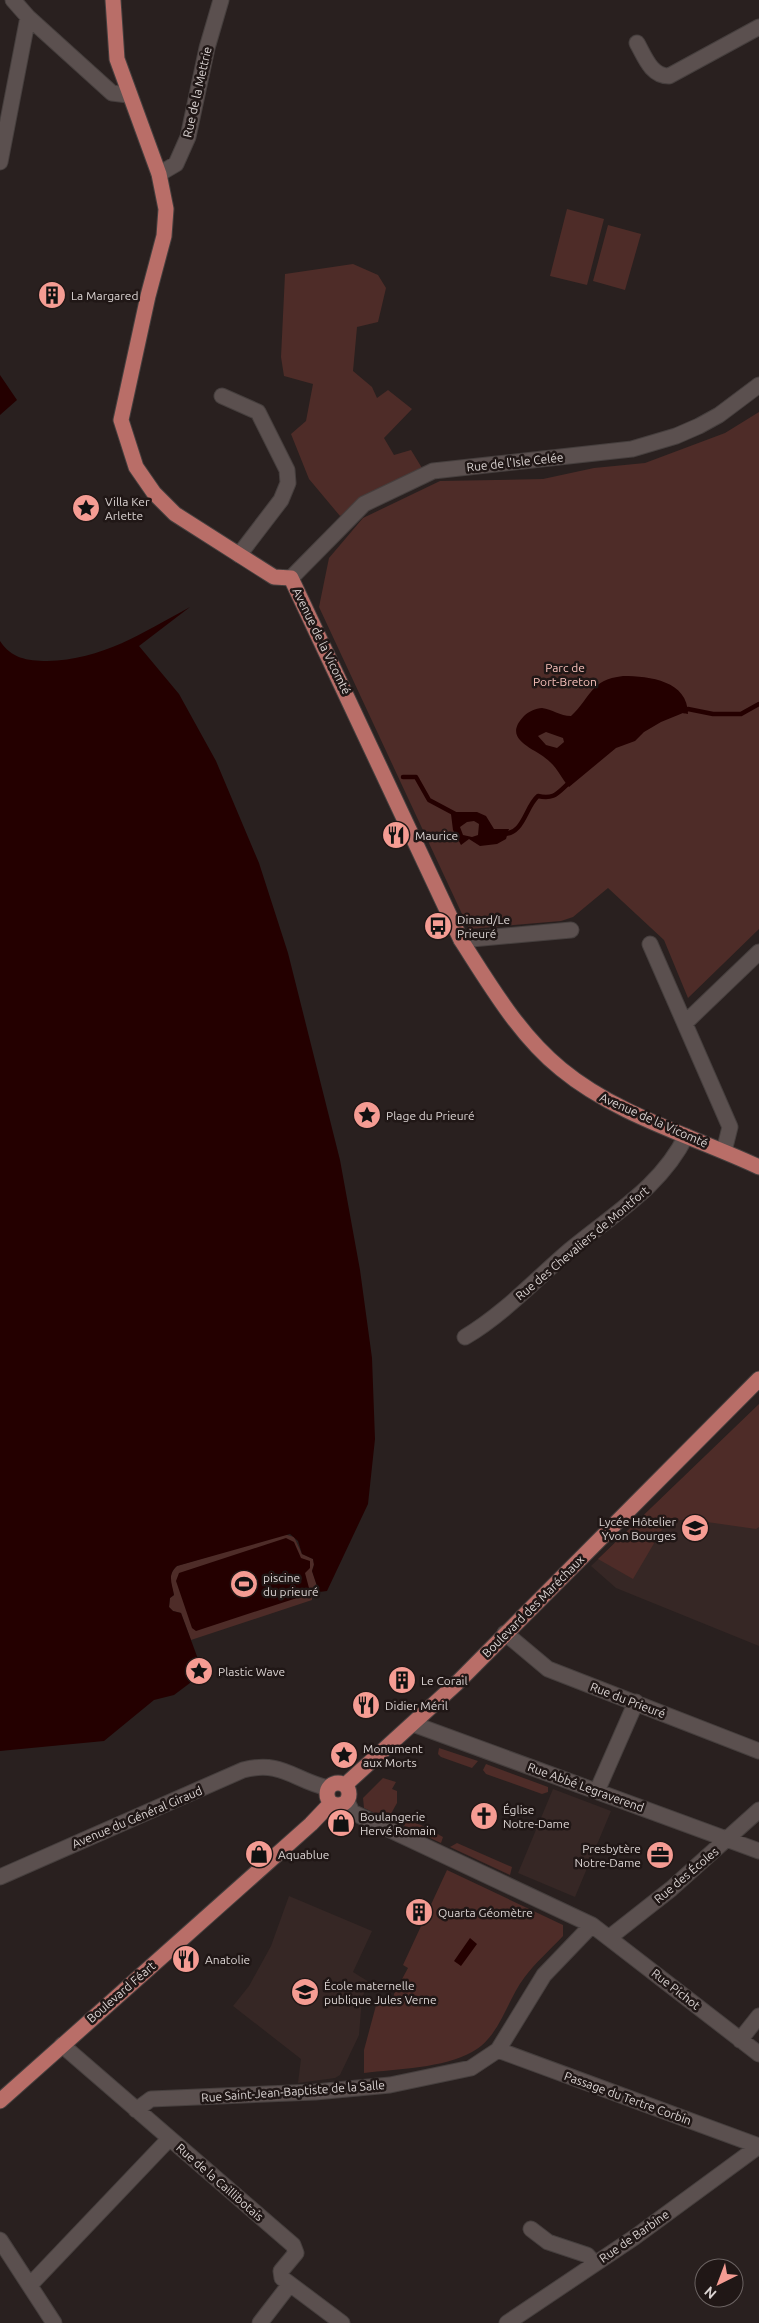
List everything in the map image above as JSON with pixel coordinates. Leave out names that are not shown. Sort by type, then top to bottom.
[{"type":"main road","name":"Avenue de la Vicomté","points":[[113,0],[117,59],[128,95],[159,174],[166,209],[164,236],[148,296],[121,420],[136,467],[154,493],[175,514],[274,577],[292,578],[461,940],[525,1032],[560,1068],[601,1097],[686,1136],[759,1166]]},
{"type":"main road","name":"Boulevard des Maréchaux","points":[[348,1782],[413,1724],[506,1633],[759,1379]]},
{"type":"main road","points":[[337,1782],[348,1782],[349,1794],[346,1801],[337,1806],[331,1803],[326,1794],[328,1788],[337,1782]]},
{"type":"main road","name":"Boulevard Féart","points":[[0,2100],[311,1824],[331,1803]]},
{"type":"street","name":"Rue de la Mettrie","points":[[159,174],[176,164],[188,137],[207,48],[221,0]]},
{"type":"street","points":[[24,7],[112,94],[128,95]]},
{"type":"street","points":[[0,162],[24,7]]},
{"type":"street","points":[[637,44],[658,76],[668,76],[759,27]]},
{"type":"street","name":"Rue de l'Isle Celée","points":[[292,578],[364,504],[433,471],[632,448],[676,436],[699,426],[719,415],[759,384]]},
{"type":"street","points":[[222,396],[258,412],[287,470],[288,483],[282,500],[239,554]]},
{"type":"street","points":[[461,940],[570,930]]},
{"type":"street","points":[[650,944],[730,1126],[724,1150]]},
{"type":"street","points":[[685,1023],[759,952]]},
{"type":"street","name":"Rue des Chevaliers de Montfort","points":[[464,1337],[482,1327],[572,1249],[622,1211],[654,1182],[678,1152],[686,1136]]},
{"type":"street","name":"Rue du Prieuré","points":[[506,1633],[548,1669],[759,1751]]},
{"type":"street","points":[[597,1791],[636,1702]]},
{"type":"street","name":"Rue Abbé Legraverend","points":[[413,1724],[759,1852]]},
{"type":"street","name":"Avenue du Général Giraud","points":[[0,1877],[243,1770],[264,1766],[277,1767],[311,1784],[328,1788]]},
{"type":"street","name":"Rue Pichot","points":[[346,1801],[352,1812],[592,1925],[610,1937],[759,2054]]},
{"type":"street","name":"Rue des Écoles","points":[[610,1937],[728,1840],[759,1810]]},
{"type":"street","name":"Rue Saint-Jean-Baptiste de la Salle","points":[[136,2110],[151,2100],[315,2092],[390,2085],[471,2068],[498,2050],[544,1975],[592,1925]]},
{"type":"street","points":[[740,2040],[759,2016]]},
{"type":"street","name":"Rue de la Caillibotais","points":[[62,2045],[295,2249],[294,2256],[281,2271],[282,2278],[290,2284]]},
{"type":"street","name":"Passage du Tertre Corbin","points":[[498,2050],[759,2146]]},
{"type":"street","points":[[30,2286],[169,2139]]},
{"type":"street","name":"Rue de Barbine","points":[[507,2323],[595,2264],[759,2146]]},
{"type":"street","points":[[531,2229],[548,2242],[587,2255],[595,2264]]},
{"type":"street","points":[[0,2240],[54,2323]]},
{"type":"street","points":[[260,2323],[290,2284],[342,2323]]},
{"type":"shaded area","points":[[0,375],[17,400],[0,415]]},
{"type":"shaded area","points":[[190,607],[139,646],[179,694],[216,761],[259,863],[288,953],[340,1160],[360,1270],[372,1358],[375,1439],[368,1504],[327,1591],[319,1592],[312,1571],[313,1559],[302,1554],[298,1541],[290,1534],[177,1566],[171,1576],[174,1595],[170,1598],[169,1607],[173,1611],[181,1613],[198,1659],[196,1673],[190,1683],[174,1695],[154,1700],[104,1741],[0,1751],[0,641],[14,655],[26,659],[47,661],[86,656],[138,635]]},
{"type":"shaded area","points":[[623,676],[645,677],[675,687],[682,694],[688,714],[683,713],[661,722],[644,732],[635,741],[616,748],[569,787],[550,762],[518,738],[516,732],[518,725],[524,716],[532,710],[540,708],[571,716],[597,685],[612,678]],"holes":[[[546,732],[563,738],[564,742],[557,748],[546,745],[538,736]]]},
{"type":"shaded area","points":[[456,812],[477,812],[486,816],[494,829],[509,829],[506,839],[497,844],[480,846],[469,839],[461,845],[453,830],[451,814]],"holes":[[[474,821],[479,824],[478,835],[472,837],[463,835],[460,827],[467,822]]]},
{"type":"shaded area","name":"Lycée Hôtelier Yvon Bourges","points":[[759,1405],[759,1646],[616,1588],[591,1566]]},
{"type":"shaded area","name":"piscine du prieuré","points":[[286,1538],[294,1542],[301,1558],[310,1561],[310,1568],[305,1573],[309,1588],[306,1589],[303,1596],[196,1631],[192,1628],[176,1581],[179,1573]]},
{"type":"shaded area","points":[[553,1789],[611,1811],[575,1897],[518,1873]]},
{"type":"shaded area","name":"École maternelle publique Jules Verne","points":[[289,1896],[372,1931],[353,1972],[369,1982],[362,1998],[359,2035],[340,2075],[335,2078],[298,2083],[301,2059],[233,2006],[249,1986],[271,1946]]},
{"type":"shaded area","points":[[470,1938],[477,1944],[461,1966],[454,1961]]},
{"type":"green space","points":[[567,209],[604,219],[587,285],[550,276]]},
{"type":"green space","points":[[608,225],[641,234],[625,290],[593,281]]},
{"type":"green space","points":[[353,264],[378,275],[386,288],[378,322],[357,327],[353,371],[372,387],[377,398],[388,390],[412,409],[384,438],[394,455],[411,450],[422,468],[378,491],[340,516],[309,479],[291,434],[306,421],[313,384],[284,376],[281,357],[285,274]]},
{"type":"green space","name":"Parc de Port-Breton","points":[[759,412],[759,929],[688,998],[664,940],[608,888],[573,917],[561,921],[469,929],[319,607],[329,558],[363,518],[440,481],[543,479],[594,468],[645,463],[725,433]]},
{"type":"green space","points":[[759,1404],[759,1527],[756,1529],[686,1519],[666,1523],[633,1579],[598,1559]]},
{"type":"green space","name":"piscine du prieuré","points":[[284,1534],[294,1537],[302,1554],[313,1559],[312,1571],[319,1592],[312,1596],[312,1600],[191,1640],[181,1613],[173,1611],[169,1607],[170,1598],[174,1595],[171,1576],[174,1569],[177,1566]]},
{"type":"green space","points":[[439,1748],[478,1761],[472,1768],[441,1757],[438,1754]]},
{"type":"green space","points":[[486,1764],[548,1787],[548,1792],[542,1794],[486,1774],[483,1770]]},
{"type":"green space","points":[[383,1778],[396,1782],[392,1789],[397,1791],[397,1803],[388,1819],[364,1808],[363,1798]]},
{"type":"green space","points":[[407,1820],[443,1837],[441,1843],[404,1826]]},
{"type":"green space","points":[[457,1843],[512,1867],[510,1875],[450,1847]]},
{"type":"green space","points":[[447,1870],[563,1925],[563,1936],[524,1978],[496,2028],[482,2045],[472,2052],[434,2065],[364,2073],[364,2050],[378,1998],[392,2004],[394,1994],[408,1968],[403,1965]]},
{"type":"waterway","points":[[684,711],[688,709],[713,714],[741,714],[759,704]]},
{"type":"waterway","points":[[403,777],[416,777],[429,800],[459,816]]},
{"type":"waterway","points":[[502,834],[509,833],[520,825],[538,796],[552,796],[570,782]]},
{"type":"place","name":"La Margared","points":[[52,295]]},
{"type":"place","name":"Villa Ker Arlette","points":[[86,508]]},
{"type":"place","name":"Maurice","points":[[396,835]]},
{"type":"place","name":"Dinard/Le Prieuré","points":[[438,926]]},
{"type":"place","name":"Plage du Prieuré","points":[[367,1115]]},
{"type":"place","name":"Lycée Hôtelier Yvon Bourges","points":[[695,1528]]},
{"type":"place","name":"piscine du prieuré","points":[[244,1584]]},
{"type":"place","name":"Plastic Wave","points":[[199,1671]]},
{"type":"place","name":"Le Corail","points":[[402,1680]]},
{"type":"place","name":"Didier Méril","points":[[366,1705]]},
{"type":"place","name":"Monument aux Morts","points":[[344,1755]]},
{"type":"place","name":"Église Notre-Dame","points":[[484,1816]]},
{"type":"place","name":"Boulangerie Hervé Romain","points":[[341,1823]]},
{"type":"place","name":"Aquablue","points":[[259,1854]]},
{"type":"place","name":"Presbytère Notre-Dame","points":[[660,1855]]},
{"type":"place","name":"Quarta Géomètre","points":[[419,1912]]},
{"type":"place","name":"Anatolie","points":[[186,1959]]},
{"type":"place","name":"École maternelle publique Jules Verne","points":[[305,1992]]}]
